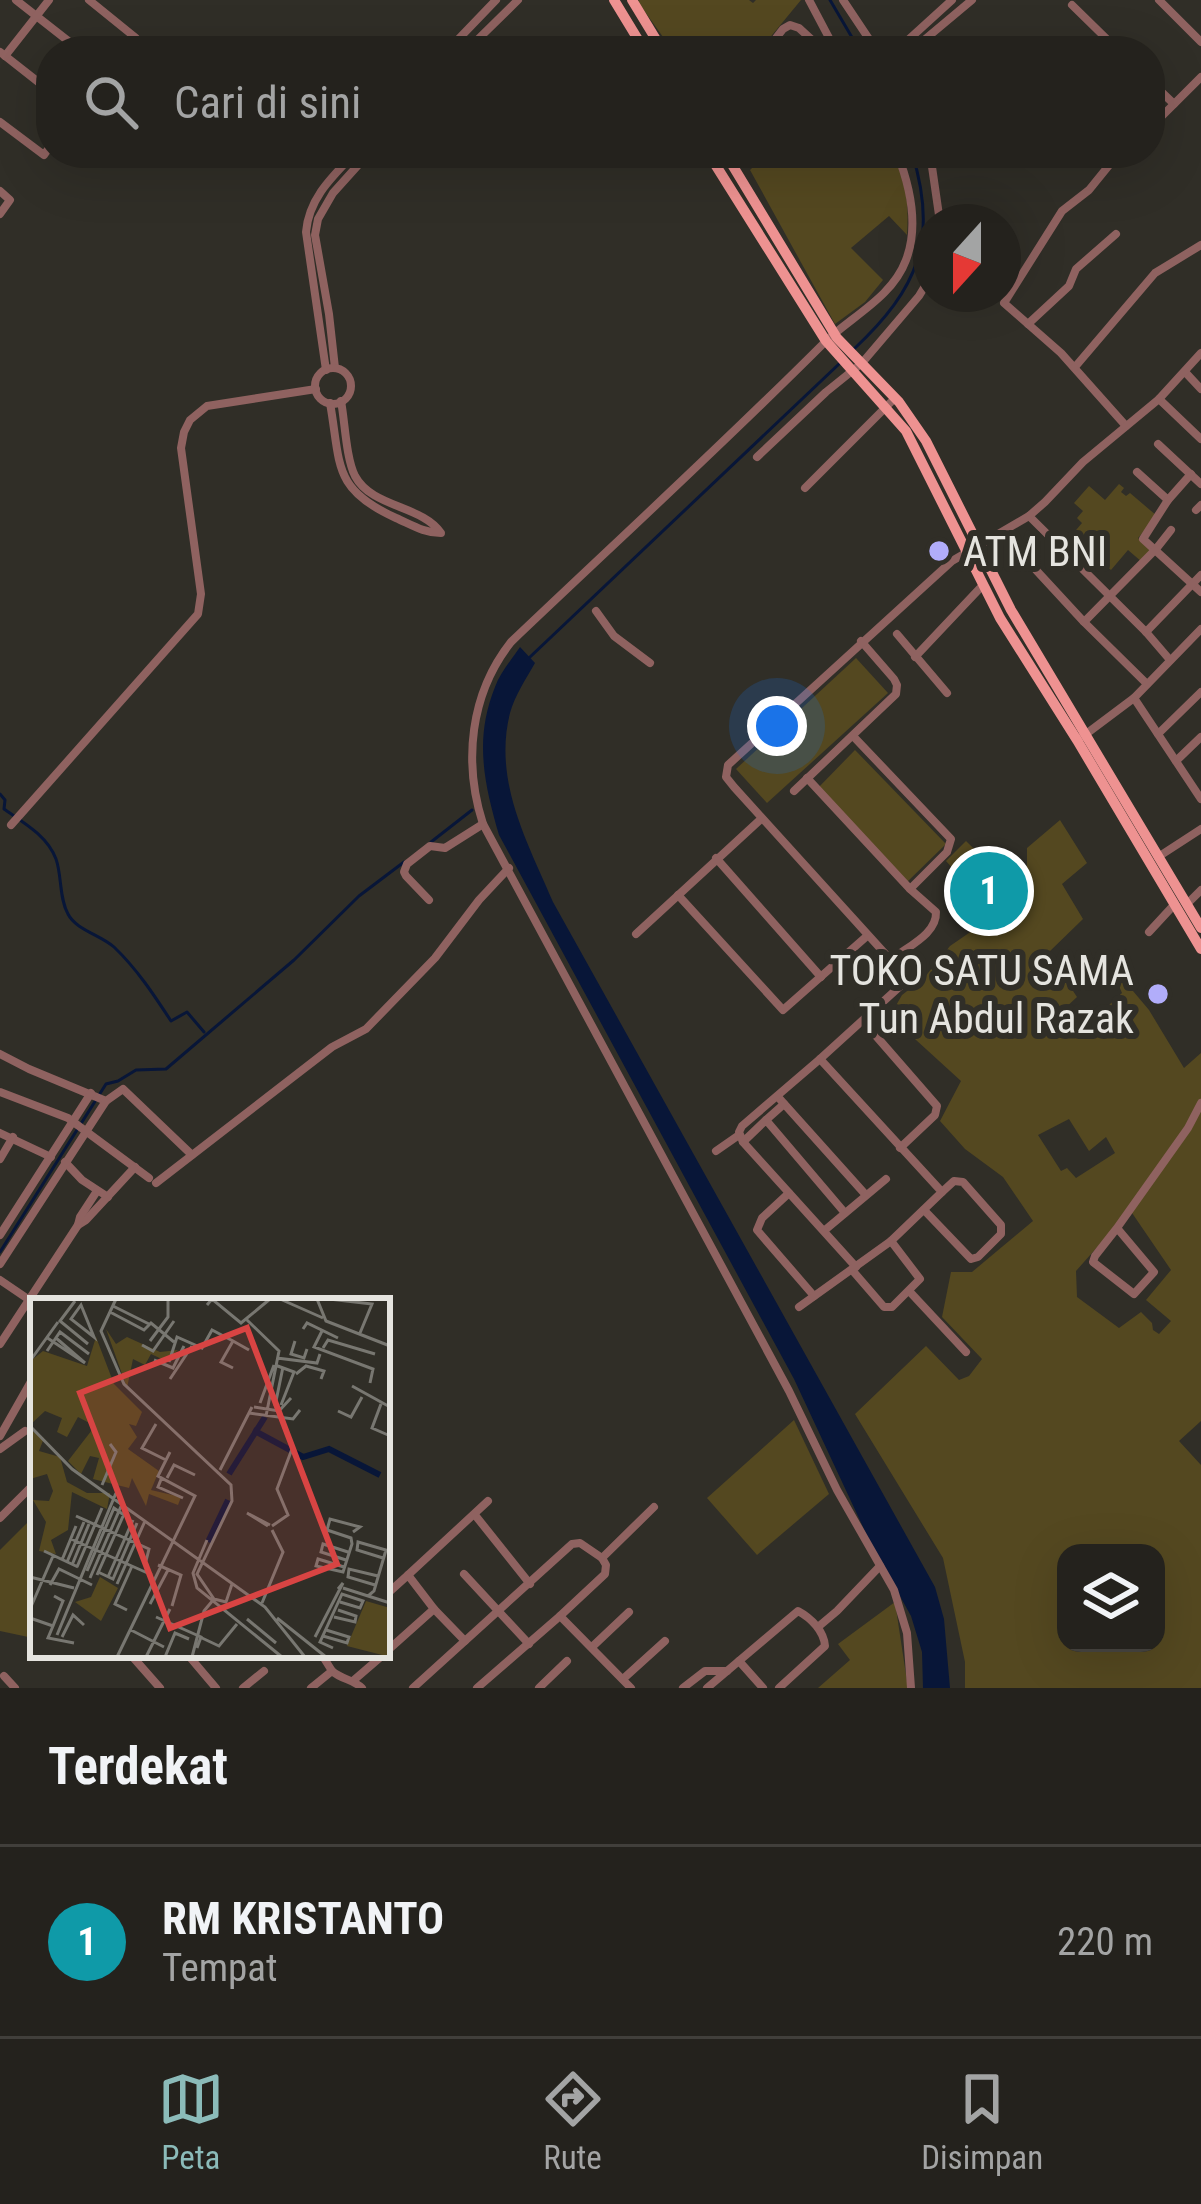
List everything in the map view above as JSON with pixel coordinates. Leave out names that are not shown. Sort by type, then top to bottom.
[{"type":"main road","points":[[614,0],[636,36]]},
{"type":"main road","points":[[632,0],[654,36]]},
{"type":"main road","points":[[718,168],[831,340],[926,441],[982,586],[1158,857],[1201,949]]},
{"type":"main road","points":[[734,168],[831,340]]},
{"type":"main road","points":[[971,548],[1180,905],[1201,928]]},
{"type":"street","points":[[16,0],[62,36]]},
{"type":"street","points":[[36,80],[3,54],[49,0]]},
{"type":"street","points":[[89,0],[134,36]]},
{"type":"street","points":[[461,36],[496,0]]},
{"type":"street","points":[[481,36],[518,0]]},
{"type":"street","points":[[809,0],[828,36]]},
{"type":"street","points":[[843,0],[867,36]]},
{"type":"street","points":[[912,36],[952,0]]},
{"type":"street","points":[[930,36],[972,0]]},
{"type":"street","points":[[1159,0],[1201,42]]},
{"type":"street","points":[[1072,5],[1104,36]]},
{"type":"street","points":[[939,11],[949,21]]},
{"type":"street","points":[[778,36],[793,25],[806,36]]},
{"type":"street","points":[[1165,114],[1201,76]]},
{"type":"street","points":[[1165,95],[1174,104]]},
{"type":"street","points":[[0,122],[36,149]]},
{"type":"street","points":[[331,369],[306,232],[307,218],[322,189],[341,168]]},
{"type":"street","points":[[331,369],[329,314],[315,235],[318,219],[333,194],[356,168]]},
{"type":"street","points":[[903,168],[913,228],[906,260],[890,286],[503,652],[482,692],[472,772],[483,824],[894,1590],[904,1619],[911,1688]]},
{"type":"street","points":[[932,168],[937,204]]},
{"type":"street","points":[[1108,168],[1062,211],[1005,299],[1006,307],[1075,367],[1126,426]]},
{"type":"street","points":[[0,191],[10,200],[0,214]]},
{"type":"street","points":[[1028,324],[1069,286],[1076,269],[1116,234]]},
{"type":"street","points":[[1075,367],[1155,274],[1201,245]]},
{"type":"street","points":[[757,458],[856,365],[913,303]]},
{"type":"street","points":[[716,1151],[766,1120],[820,1059],[908,979],[760,819],[726,777],[728,765],[861,641],[971,548],[1029,515],[1159,399],[1201,353]]},
{"type":"street","points":[[331,369],[345,373],[351,382],[341,401],[330,403],[316,389],[319,374],[331,369]]},
{"type":"street","points":[[1185,373],[1201,389]]},
{"type":"street","points":[[11,825],[198,614],[201,594],[181,448],[190,420],[207,406],[316,389]]},
{"type":"street","points":[[1159,399],[1201,439]]},
{"type":"street","points":[[330,403],[338,464],[346,484],[370,505],[427,533],[441,533],[435,524],[358,481],[341,401]]},
{"type":"street","points":[[805,488],[891,402]]},
{"type":"street","points":[[1158,444],[1201,484]]},
{"type":"street","points":[[1137,472],[1168,500]]},
{"type":"street","points":[[1191,474],[1143,539],[1201,592]]},
{"type":"street","points":[[1029,515],[1170,660]]},
{"type":"street","points":[[1084,622],[1171,530]]},
{"type":"street","points":[[1036,570],[1147,684]]},
{"type":"street","points":[[1146,632],[1201,575]]},
{"type":"street","points":[[915,656],[982,586]]},
{"type":"street","points":[[596,611],[614,636],[650,663]]},
{"type":"street","points":[[1082,737],[1134,698],[1201,629]]},
{"type":"street","points":[[897,634],[947,693]]},
{"type":"street","points":[[794,790],[898,690],[861,641]]},
{"type":"street","points":[[1158,734],[1201,692]]},
{"type":"street","points":[[1134,698],[1201,799]]},
{"type":"street","points":[[853,736],[951,839],[947,852],[910,889]]},
{"type":"street","points":[[1176,762],[1201,737]]},
{"type":"street","points":[[807,778],[936,912],[931,931],[891,960]]},
{"type":"street","points":[[636,934],[760,819]]},
{"type":"street","points":[[429,901],[406,876],[407,864],[430,846],[445,848],[483,824]]},
{"type":"street","points":[[1158,857],[1201,829]]},
{"type":"street","points":[[716,858],[821,976]]},
{"type":"street","points":[[0,1092],[74,1121],[153,1181],[332,1046],[366,1029],[435,958],[508,868]]},
{"type":"street","points":[[1149,932],[1201,890]]},
{"type":"street","points":[[678,895],[779,1013],[868,936]]},
{"type":"street","points":[[863,1021],[937,1106],[935,1115],[900,1148]]},
{"type":"street","points":[[0,1054],[106,1101]]},
{"type":"street","points":[[820,1059],[942,1192]]},
{"type":"street","points":[[0,1264],[106,1101],[123,1089],[191,1155]]},
{"type":"street","points":[[0,1235],[91,1094]]},
{"type":"street","points":[[781,1100],[742,1126],[741,1138],[825,1229],[887,1309],[910,1292],[920,1275],[890,1240]]},
{"type":"street","points":[[781,1100],[865,1194]]},
{"type":"street","points":[[1117,1228],[1154,1272],[1134,1294],[1093,1262],[1094,1256],[1188,1128],[1201,1103]]},
{"type":"street","points":[[766,1120],[845,1213]]},
{"type":"street","points":[[0,1133],[51,1157]]},
{"type":"street","points":[[0,1159],[13,1137]]},
{"type":"street","points":[[65,1162],[108,1197]]},
{"type":"street","points":[[0,1344],[78,1225],[135,1167]]},
{"type":"street","points":[[58,1172],[82,1180]]},
{"type":"street","points":[[825,1229],[886,1179]]},
{"type":"street","points":[[799,1307],[890,1240],[954,1181],[963,1182],[1001,1226],[1001,1234],[971,1259],[924,1210]]},
{"type":"street","points":[[78,1225],[97,1190]]},
{"type":"street","points":[[789,1193],[762,1218],[758,1232],[814,1296]]},
{"type":"street","points":[[0,1280],[28,1299]]},
{"type":"street","points":[[910,1292],[966,1352]]},
{"type":"street","points":[[0,1436],[30,1383]]},
{"type":"street","points":[[10,1416],[30,1434]]},
{"type":"street","points":[[0,1449],[30,1435]]},
{"type":"street","points":[[0,1518],[30,1488]]},
{"type":"street","points":[[390,1591],[488,1502]]},
{"type":"street","points":[[602,1558],[654,1507]]},
{"type":"street","points":[[475,1515],[530,1584]]},
{"type":"street","points":[[413,1688],[574,1543],[602,1558],[605,1574],[477,1688]]},
{"type":"street","points":[[818,1627],[880,1566]]},
{"type":"street","points":[[464,1574],[529,1644]]},
{"type":"street","points":[[408,1575],[465,1642]]},
{"type":"street","points":[[390,1649],[434,1609]]},
{"type":"street","points":[[592,1647],[629,1612]]},
{"type":"street","points":[[707,1688],[796,1612],[802,1613],[818,1627],[824,1649],[779,1688]]},
{"type":"street","points":[[560,1616],[631,1688]]},
{"type":"street","points":[[622,1679],[665,1641]]},
{"type":"street","points":[[133,1658],[160,1688]]},
{"type":"street","points":[[191,1658],[216,1688]]},
{"type":"street","points":[[324,1658],[332,1671],[362,1688]]},
{"type":"street","points":[[354,1680],[379,1658]]},
{"type":"street","points":[[538,1688],[567,1661]]},
{"type":"street","points":[[739,1661],[763,1688]]},
{"type":"street","points":[[311,1688],[332,1671]]},
{"type":"street","points":[[683,1688],[705,1671],[727,1671]]},
{"type":"street","points":[[243,1688],[264,1672]]},
{"type":"street","points":[[4,1676],[15,1688]]},
{"type":"shaded area","points":[[801,0],[771,36],[662,36],[638,2]]},
{"type":"shaded area","points":[[898,168],[907,203],[907,235],[889,216],[851,248],[883,280],[865,302],[835,324],[750,170]]},
{"type":"shaded area","points":[[1119,484],[1124,488],[1121,492],[1130,493],[1157,516],[1138,538],[1152,551],[1142,562],[1128,550],[1111,570],[1071,536],[1082,523],[1077,518],[1083,511],[1074,503],[1089,486],[1105,500]]},
{"type":"shaded area","points":[[856,658],[888,693],[767,803],[736,769]]},
{"type":"shaded area","points":[[855,750],[946,844],[905,884],[817,789]]},
{"type":"shaded area","points":[[1060,820],[1087,863],[1062,884],[1083,919],[1048,953],[1077,997],[1063,1010],[1080,1032],[1122,993],[1117,972],[1149,1010],[1184,1068],[1201,1053],[1201,1421],[1179,1441],[1201,1465],[1201,1688],[965,1688],[965,1662],[943,1558],[855,1414],[926,1346],[959,1380],[969,1376],[982,1359],[942,1317],[951,1272],[972,1272],[1033,1221],[1003,1177],[965,1149],[940,1121],[961,1081],[904,1029],[894,1009],[902,995],[924,978],[950,946],[979,926],[989,910],[946,861],[966,841],[1012,886],[1027,871],[1027,848]],"holes":[[[1069,1119],[1089,1151],[1106,1137],[1115,1153],[1076,1178],[1067,1168],[1061,1171],[1038,1135]],[[1130,1210],[1171,1270],[1146,1300],[1171,1321],[1159,1334],[1141,1312],[1119,1328],[1077,1297],[1076,1271]]]},
{"type":"shaded area","points":[[794,1420],[829,1494],[757,1555],[707,1498]]},
{"type":"shaded area","points":[[30,1520],[30,1637],[0,1631],[0,1550]]},
{"type":"shaded area","points":[[895,1602],[908,1688],[818,1688],[850,1660],[838,1644]]},
{"type":"water","points":[[520,647],[535,663],[510,713],[506,763],[515,810],[533,856],[553,902],[935,1587],[944,1619],[950,1688],[923,1688],[922,1652],[911,1616],[871,1544],[794,1379],[499,835],[486,779],[485,725],[497,682]]},
{"type":"waterway","points":[[830,0],[851,36]]},
{"type":"waterway","points":[[854,349],[894,305],[917,261],[923,211],[916,168]]},
{"type":"waterway","points":[[530,657],[839,364]]},
{"type":"waterway","points":[[0,794],[4,809],[52,850],[72,920],[122,955],[171,1021],[187,1012],[204,1032]]},
{"type":"waterway","points":[[431,842],[472,810]]},
{"type":"waterway","points":[[0,1252],[106,1084],[136,1070],[166,1069],[294,960],[359,896],[404,862]]},
{"type":"place","name":"ATM BNI","points":[[939,551]]},
{"type":"place","name":"RM KRISTANTO","points":[[989,891]]},
{"type":"place","name":"TOKO SATU SAMA Tun Abdul Razak","points":[[1158,994]]}]
